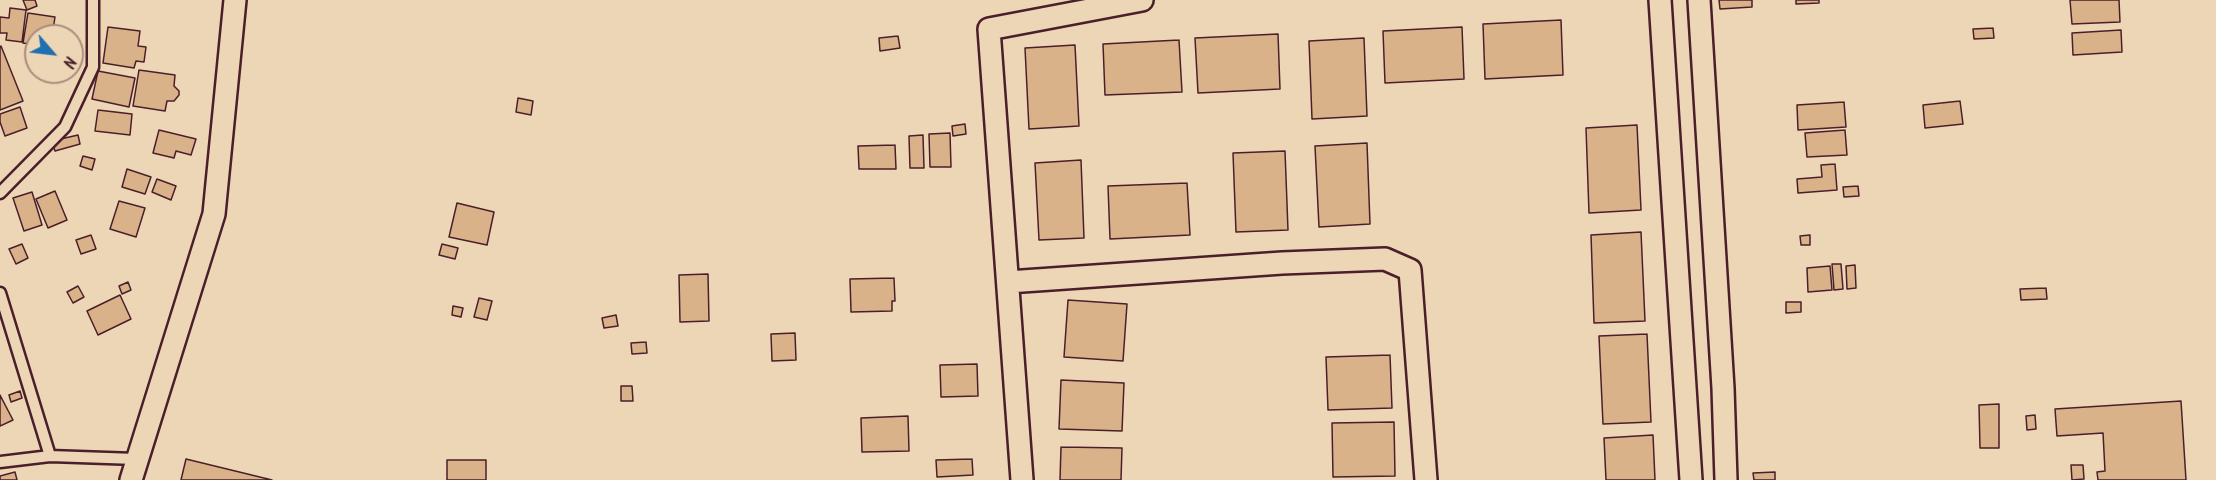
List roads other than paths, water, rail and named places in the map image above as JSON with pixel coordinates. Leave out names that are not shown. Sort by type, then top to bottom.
[{"type":"street","points":[[131,480],[214,214],[235,0]]},
{"type":"street","points":[[1022,480],[989,28],[1142,0]]},
{"type":"street","points":[[1660,0],[1690,480]]},
{"type":"street","points":[[1699,0],[1723,388],[1726,480]]},
{"type":"street","points":[[1008,282],[1385,258],[1410,270],[1426,480]]},
{"type":"lane","points":[[0,193],[65,127],[93,67],[93,0]]},
{"type":"lane","points":[[0,292],[50,456]]},
{"type":"lane","points":[[0,462],[50,456],[136,459]]}]
